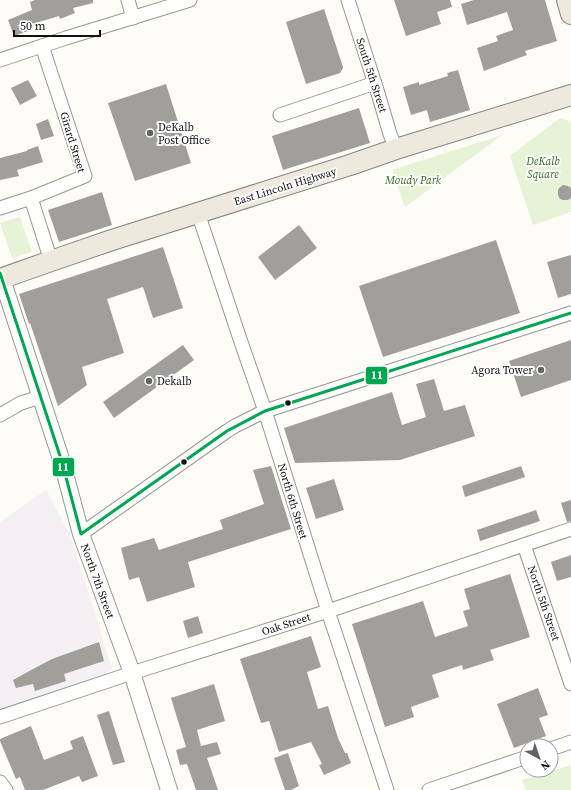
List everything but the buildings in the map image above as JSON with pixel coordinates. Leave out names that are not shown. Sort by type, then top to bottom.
[{"type":"main road","points":[[566,0],[571,14]]},
{"type":"main road","name":"East Lincoln Highway","points":[[1,277],[396,149],[571,95]]},
{"type":"street","points":[[128,0],[134,18]]},
{"type":"street","points":[[0,60],[190,0]]},
{"type":"street","name":"South 5th Street","points":[[348,0],[396,149]]},
{"type":"street","name":"Girard Street","points":[[0,208],[31,198],[85,176],[42,46]]},
{"type":"street","points":[[280,115],[375,83]]},
{"type":"street","points":[[31,198],[51,261]]},
{"type":"street","name":"North 6th Street","points":[[198,213],[265,411],[328,611],[387,790]]},
{"type":"street","name":"North 7th Street","points":[[1,277],[62,462],[82,534],[132,673],[169,790]]},
{"type":"street","points":[[82,534],[227,431],[265,411],[571,313]]},
{"type":"street","points":[[0,415],[21,403],[40,397]]},
{"type":"street","name":"Oak Street","points":[[0,717],[132,673],[328,611],[571,529]]},
{"type":"street","name":"North 5th Street","points":[[524,545],[571,684]]},
{"type":"street","points":[[559,746],[571,742]]},
{"type":"street","points":[[429,790],[519,760]]},
{"type":"street","points":[[0,782],[6,790]]},
{"type":"shaded area","points":[[46,490],[70,534],[112,668],[102,677],[36,697],[0,710],[0,522]]},
{"type":"green space","name":"DeKalb Square","points":[[560,118],[571,123],[571,212],[533,225],[510,156]]},
{"type":"green space","name":"Moudy Park","points":[[502,135],[405,207],[392,170]]},
{"type":"green space","points":[[20,217],[32,252],[12,258],[0,223]]},
{"type":"green space","points":[[571,765],[571,790],[526,790],[522,780],[529,778],[559,778],[559,769]]},
{"type":"transit line","name":"11","points":[[0,273],[62,462],[81,534],[227,431],[265,411],[571,313]]},
{"type":"place","name":"DeKalb Post Office","points":[[150,133]]},
{"type":"place","name":"Agora Tower","points":[[541,370]]},
{"type":"place","name":"Dekalb","points":[[149,381]]}]
